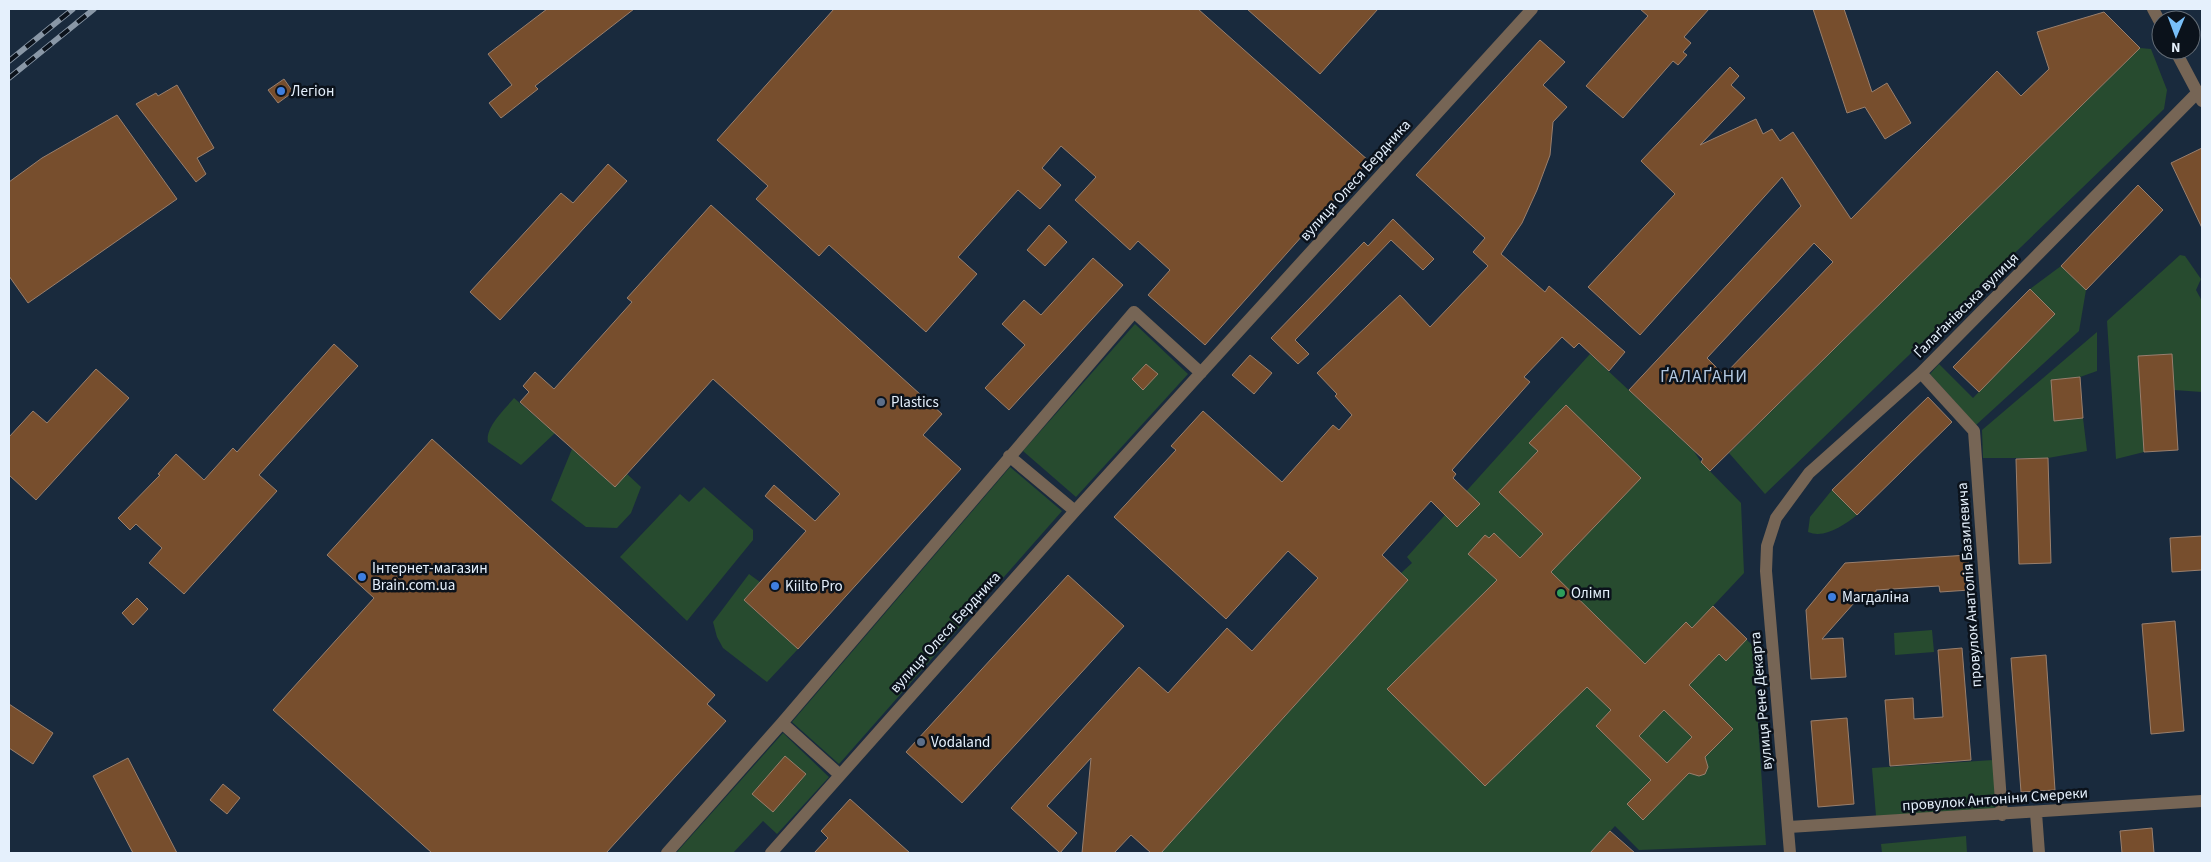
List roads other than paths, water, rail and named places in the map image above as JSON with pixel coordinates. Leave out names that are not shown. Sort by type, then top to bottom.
[{"type":"street","name":"вулиця Олеся Бердника","points":[[771,853],[1075,511],[1532,9]]},
{"type":"street","points":[[2180,60],[2200,97]]},
{"type":"street","name":"Ґалаґанівська вулиця","points":[[1767,546],[1776,518],[1809,473],[1921,373],[2200,97]]},
{"type":"street","points":[[667,853],[782,723],[1134,312],[1201,373]]},
{"type":"street","name":"провулок Анатолія Базилевича","points":[[1921,373],[1974,431],[2002,815]]},
{"type":"street","points":[[1009,456],[1075,511]]},
{"type":"street","name":"вулиця Рене Декарта","points":[[1767,546],[1766,570],[1790,853]]},
{"type":"street","points":[[782,723],[840,775]]},
{"type":"street","name":"провулок Антоніни Смереки","points":[[1789,827],[2202,801]]},
{"type":"street","points":[[2036,812],[2039,853]]},
{"type":"railway","points":[[9,61],[73,9]]},
{"type":"railway","points":[[9,78],[94,9]]},
{"type":"place","name":"Легіон","points":[[281,91]]},
{"type":"place","name":"Plastics","points":[[881,402]]},
{"type":"place","name":"Інтернет-магазин Brain.com.ua","points":[[362,577]]},
{"type":"place","name":"Kiilto Pro","points":[[775,586]]},
{"type":"place","name":"Олімп","points":[[1561,593]]},
{"type":"place","name":"Магдаліна","points":[[1832,597]]},
{"type":"place","name":"Vodaland","points":[[921,742]]},
{"type":"district","name":"ҐАЛАҐАНИ","points":[[1704,376]]}]
